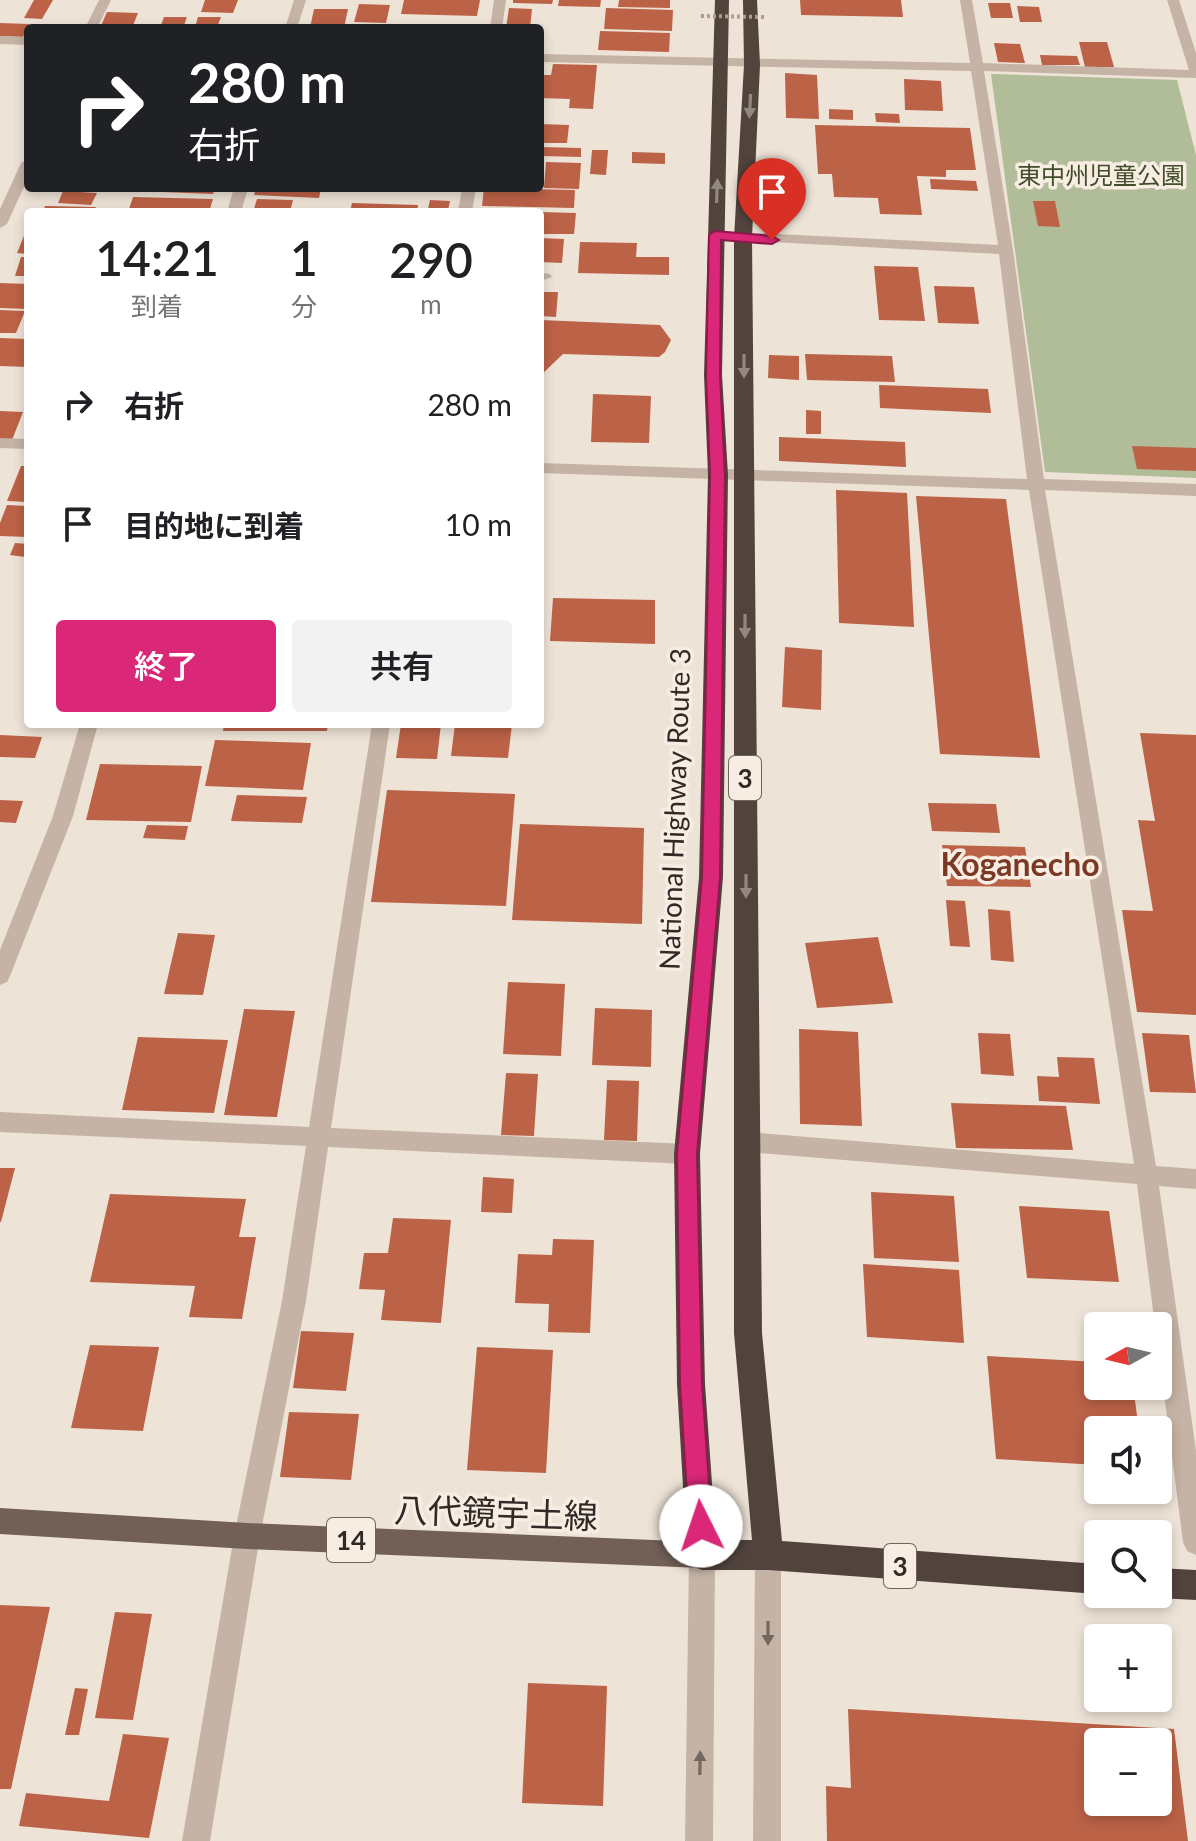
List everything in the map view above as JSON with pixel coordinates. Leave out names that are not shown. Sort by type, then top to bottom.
[{"type":"highway","name":"National Highway Route 3","points":[[702,1555],[691,1384],[687,1154],[711,877],[718,475],[713,375],[722,0]]},
{"type":"highway","name":"3","points":[[757,8],[743,238],[746,1142],[748,1333],[768,1555]]},
{"type":"highway","name":"3","points":[[702,1555],[768,1555],[1084,1578]]},
{"type":"highway","points":[[1172,1584],[1196,1585]]},
{"type":"main road","name":"八代鏡宇土線","points":[[0,1521],[247,1536],[702,1555]]},
{"type":"street","points":[[93,24],[105,0]]},
{"type":"street","points":[[292,24],[300,0]]},
{"type":"street","points":[[497,24],[500,0]]},
{"type":"street","points":[[966,0],[1006,250],[1036,484],[1147,1177],[1196,1542]]},
{"type":"street","points":[[544,58],[752,65],[977,66],[1196,74],[1173,0]]},
{"type":"street","points":[[0,40],[24,41]]},
{"type":"street","points":[[0,224],[24,172]]},
{"type":"street","points":[[715,235],[1006,250]]},
{"type":"street","points":[[0,443],[24,444]]},
{"type":"street","points":[[544,468],[1196,490]]},
{"type":"street","points":[[0,976],[63,816],[88,728]]},
{"type":"street","points":[[196,1841],[247,1536],[294,1301],[380,728]]},
{"type":"street","points":[[0,1122],[687,1154]]},
{"type":"street","points":[[746,1142],[1196,1179]]},
{"type":"street","points":[[699,1841],[702,1555]]},
{"type":"street","points":[[767,1841],[768,1555]]},
{"type":"path","points":[[701,16],[757,8]]},
{"type":"green space","name":"東中州児童公園","points":[[991,74],[1177,80],[1196,155],[1196,478],[1045,472]]},
{"type":"building","points":[[34,0],[53,0],[42,19],[24,18]]},
{"type":"building","points":[[205,0],[238,0],[233,13],[201,12]]},
{"type":"building","points":[[404,0],[480,0],[477,16],[401,14]]},
{"type":"building","points":[[513,0],[553,0],[552,4],[513,3]]},
{"type":"building","points":[[559,0],[601,0],[600,7],[558,6]]},
{"type":"building","points":[[619,0],[670,0],[670,8],[618,7]]},
{"type":"building","points":[[800,0],[901,0],[903,17],[801,15]]},
{"type":"building","points":[[988,3],[1010,3],[1013,18],[991,18]]},
{"type":"building","points":[[359,4],[390,5],[386,23],[354,22]]},
{"type":"building","points":[[1017,6],[1039,7],[1042,22],[1020,22]]},
{"type":"building","points":[[509,8],[532,9],[530,24],[507,24]]},
{"type":"building","points":[[606,8],[673,10],[672,31],[604,29]]},
{"type":"building","points":[[314,9],[348,9],[345,24],[311,24]]},
{"type":"building","points":[[107,12],[138,13],[134,24],[102,24]]},
{"type":"building","points":[[164,17],[187,17],[184,24],[161,24]]},
{"type":"building","points":[[198,17],[221,17],[218,24],[196,24]]},
{"type":"building","points":[[0,23],[29,24],[24,24],[23,37],[0,36]]},
{"type":"building","points":[[600,31],[670,33],[669,52],[598,50]]},
{"type":"building","points":[[1079,42],[1107,42],[1114,67],[1085,67]]},
{"type":"building","points":[[994,43],[1020,44],[1025,63],[998,62]]},
{"type":"building","points":[[1040,55],[1077,56],[1080,65],[1042,65]]},
{"type":"building","points":[[553,64],[597,65],[593,109],[569,108],[570,99],[544,98],[544,75],[551,75]]},
{"type":"building","points":[[785,73],[817,75],[819,119],[786,118]]},
{"type":"building","points":[[904,79],[941,81],[943,111],[905,110]]},
{"type":"building","points":[[829,109],[853,110],[853,120],[829,119]]},
{"type":"building","points":[[875,113],[899,114],[900,123],[876,122]]},
{"type":"building","points":[[544,124],[569,125],[567,143],[544,143]]},
{"type":"building","points":[[815,125],[970,128],[976,170],[946,170],[946,177],[917,176],[922,215],[880,214],[878,198],[834,197],[832,174],[818,174]]},
{"type":"building","points":[[544,147],[581,148],[581,157],[544,156]]},
{"type":"building","points":[[592,150],[608,150],[606,175],[590,174]]},
{"type":"building","points":[[632,152],[665,153],[665,164],[632,163]]},
{"type":"building","points":[[546,162],[581,163],[579,189],[544,188]]},
{"type":"building","points":[[930,179],[976,181],[978,191],[931,189]]},
{"type":"building","points":[[575,190],[574,208],[482,206],[484,192]]},
{"type":"building","points":[[63,192],[97,193],[91,205],[58,203]]},
{"type":"building","points":[[162,192],[214,192],[213,194]]},
{"type":"building","points":[[255,192],[320,192],[319,198],[254,195]]},
{"type":"building","points":[[133,197],[213,199],[210,208],[129,208]]},
{"type":"building","points":[[257,199],[293,200],[291,208],[254,208]]},
{"type":"building","points":[[430,200],[450,201],[448,208],[428,208]]},
{"type":"building","points":[[1033,201],[1055,201],[1060,227],[1038,226]]},
{"type":"building","points":[[352,203],[418,205],[418,208],[351,208]]},
{"type":"building","points":[[45,206],[96,207],[96,208]]},
{"type":"building","points":[[544,212],[576,213],[574,234],[544,234]]},
{"type":"building","points":[[24,236],[24,254],[17,253]]},
{"type":"building","points":[[544,238],[564,239],[562,263],[544,262]]},
{"type":"building","points":[[580,242],[637,243],[636,257],[669,257],[669,275],[578,273]]},
{"type":"building","points":[[21,257],[24,257],[24,276],[15,276]]},
{"type":"building","points":[[874,266],[918,267],[925,321],[879,320]]},
{"type":"building","points":[[0,283],[24,284],[24,309],[0,308]]},
{"type":"building","points":[[934,286],[974,287],[979,324],[938,323]]},
{"type":"building","points":[[544,292],[558,292],[556,317],[544,316]]},
{"type":"building","points":[[0,310],[24,311],[16,333],[0,333]]},
{"type":"building","points":[[544,320],[660,325],[671,340],[659,357],[563,354],[544,372]]},
{"type":"building","points":[[0,338],[24,339],[24,367],[0,366]]},
{"type":"building","points":[[805,354],[892,356],[895,382],[807,380]]},
{"type":"building","points":[[769,355],[799,356],[799,380],[768,378]]},
{"type":"building","points":[[879,385],[988,389],[991,413],[880,408]]},
{"type":"building","points":[[593,394],[651,396],[649,443],[591,442]]},
{"type":"building","points":[[806,410],[821,411],[821,434],[806,434]]},
{"type":"building","points":[[0,411],[23,412],[12,440],[0,439]]},
{"type":"building","points":[[779,437],[905,442],[906,467],[779,461]]},
{"type":"building","points":[[1132,446],[1196,448],[1196,471],[1137,469]]},
{"type":"building","points":[[21,466],[24,466],[24,502],[7,501]]},
{"type":"building","points":[[836,490],[907,493],[914,627],[839,623]]},
{"type":"building","points":[[916,496],[1006,499],[1040,758],[940,754]]},
{"type":"building","points":[[7,505],[24,506],[24,537],[0,536],[0,523]]},
{"type":"building","points":[[15,543],[24,544],[24,557],[10,555]]},
{"type":"building","points":[[553,598],[655,600],[655,644],[550,641]]},
{"type":"building","points":[[785,647],[822,650],[821,710],[782,707]]},
{"type":"building","points":[[223,728],[327,728],[327,731],[223,731]]},
{"type":"building","points":[[400,728],[441,728],[437,759],[396,758]]},
{"type":"building","points":[[454,728],[512,728],[508,758],[451,756]]},
{"type":"building","points":[[1140,733],[1196,735],[1196,1015],[1137,1012],[1122,910],[1153,911],[1138,820],[1155,821]]},
{"type":"building","points":[[0,735],[42,737],[35,758],[0,757]]},
{"type":"building","points":[[215,740],[311,743],[303,790],[205,786]]},
{"type":"building","points":[[100,764],[202,766],[191,822],[86,820]]},
{"type":"building","points":[[387,790],[515,794],[506,906],[371,902]]},
{"type":"building","points":[[237,795],[307,797],[302,823],[231,821]]},
{"type":"building","points":[[0,800],[23,801],[16,823],[0,822]]},
{"type":"building","points":[[928,803],[996,804],[1000,833],[932,831]]},
{"type":"building","points":[[520,824],[644,828],[642,924],[512,920]]},
{"type":"building","points":[[147,825],[188,826],[185,840],[143,838]]},
{"type":"building","points":[[942,845],[1025,847],[1031,887],[947,886]]},
{"type":"building","points":[[946,900],[965,901],[970,947],[950,946]]},
{"type":"building","points":[[988,909],[1010,911],[1014,962],[991,960]]},
{"type":"building","points":[[178,933],[215,935],[203,995],[164,994]]},
{"type":"building","points":[[878,937],[893,1003],[817,1008],[805,943]]},
{"type":"building","points":[[508,982],[565,984],[561,1056],[503,1054]]},
{"type":"building","points":[[595,1008],[652,1010],[651,1067],[592,1065]]},
{"type":"building","points":[[244,1009],[295,1011],[277,1117],[224,1115]]},
{"type":"building","points":[[799,1029],[858,1032],[862,1126],[800,1124]]},
{"type":"building","points":[[978,1033],[1010,1034],[1014,1076],[981,1074]]},
{"type":"building","points":[[1142,1033],[1189,1035],[1196,1093],[1150,1092]]},
{"type":"building","points":[[138,1037],[228,1040],[214,1113],[122,1110]]},
{"type":"building","points":[[1057,1057],[1094,1058],[1100,1104],[1039,1101],[1037,1076],[1059,1077]]},
{"type":"building","points":[[506,1073],[538,1074],[534,1136],[501,1135]]},
{"type":"building","points":[[607,1080],[639,1081],[637,1141],[604,1140]]},
{"type":"building","points":[[951,1103],[1066,1106],[1073,1150],[956,1148]]},
{"type":"building","points":[[0,1168],[15,1168],[1,1222],[0,1222]]},
{"type":"building","points":[[483,1177],[514,1179],[512,1213],[481,1212]]},
{"type":"building","points":[[871,1192],[954,1196],[959,1262],[874,1258]]},
{"type":"building","points":[[110,1194],[246,1199],[239,1237],[256,1237],[242,1319],[189,1317],[195,1286],[90,1282]]},
{"type":"building","points":[[1019,1206],[1109,1211],[1119,1282],[1027,1278]]},
{"type":"building","points":[[393,1218],[451,1220],[441,1323],[381,1320],[385,1290],[359,1289],[364,1253],[388,1253]]},
{"type":"building","points":[[553,1239],[594,1240],[590,1333],[548,1332],[549,1304],[515,1303],[518,1254],[552,1255]]},
{"type":"building","points":[[863,1264],[959,1270],[964,1343],[867,1337]]},
{"type":"building","points":[[301,1331],[354,1333],[346,1391],[293,1388]]},
{"type":"building","points":[[90,1345],[159,1347],[143,1431],[71,1428]]},
{"type":"building","points":[[477,1347],[553,1350],[546,1473],[467,1470]]},
{"type":"building","points":[[987,1356],[1084,1361],[1084,1400],[1135,1400],[1137,1416],[1084,1416],[1084,1464],[996,1459]]},
{"type":"building","points":[[289,1412],[359,1414],[351,1480],[280,1477]]},
{"type":"building","points":[[0,1605],[50,1607],[11,1789],[0,1789]]},
{"type":"building","points":[[115,1612],[152,1614],[133,1720],[95,1718]]},
{"type":"building","points":[[528,1683],[607,1686],[603,1806],[522,1803]]},
{"type":"building","points":[[75,1688],[88,1689],[79,1735],[65,1735]]},
{"type":"building","points":[[848,1709],[1158,1728],[1084,1728],[1084,1816],[1172,1816],[1174,1729],[1188,1841],[827,1841],[826,1786],[851,1788]]},
{"type":"building","points":[[123,1734],[169,1738],[149,1838],[19,1826],[26,1793],[109,1801]]},
{"type":"district","name":"Koganecho","points":[[1020,863]]},
{"type":"route","points":[[701,1526],[691,1384],[687,1154],[711,877],[718,475],[713,375],[715,235],[772,240]]}]
